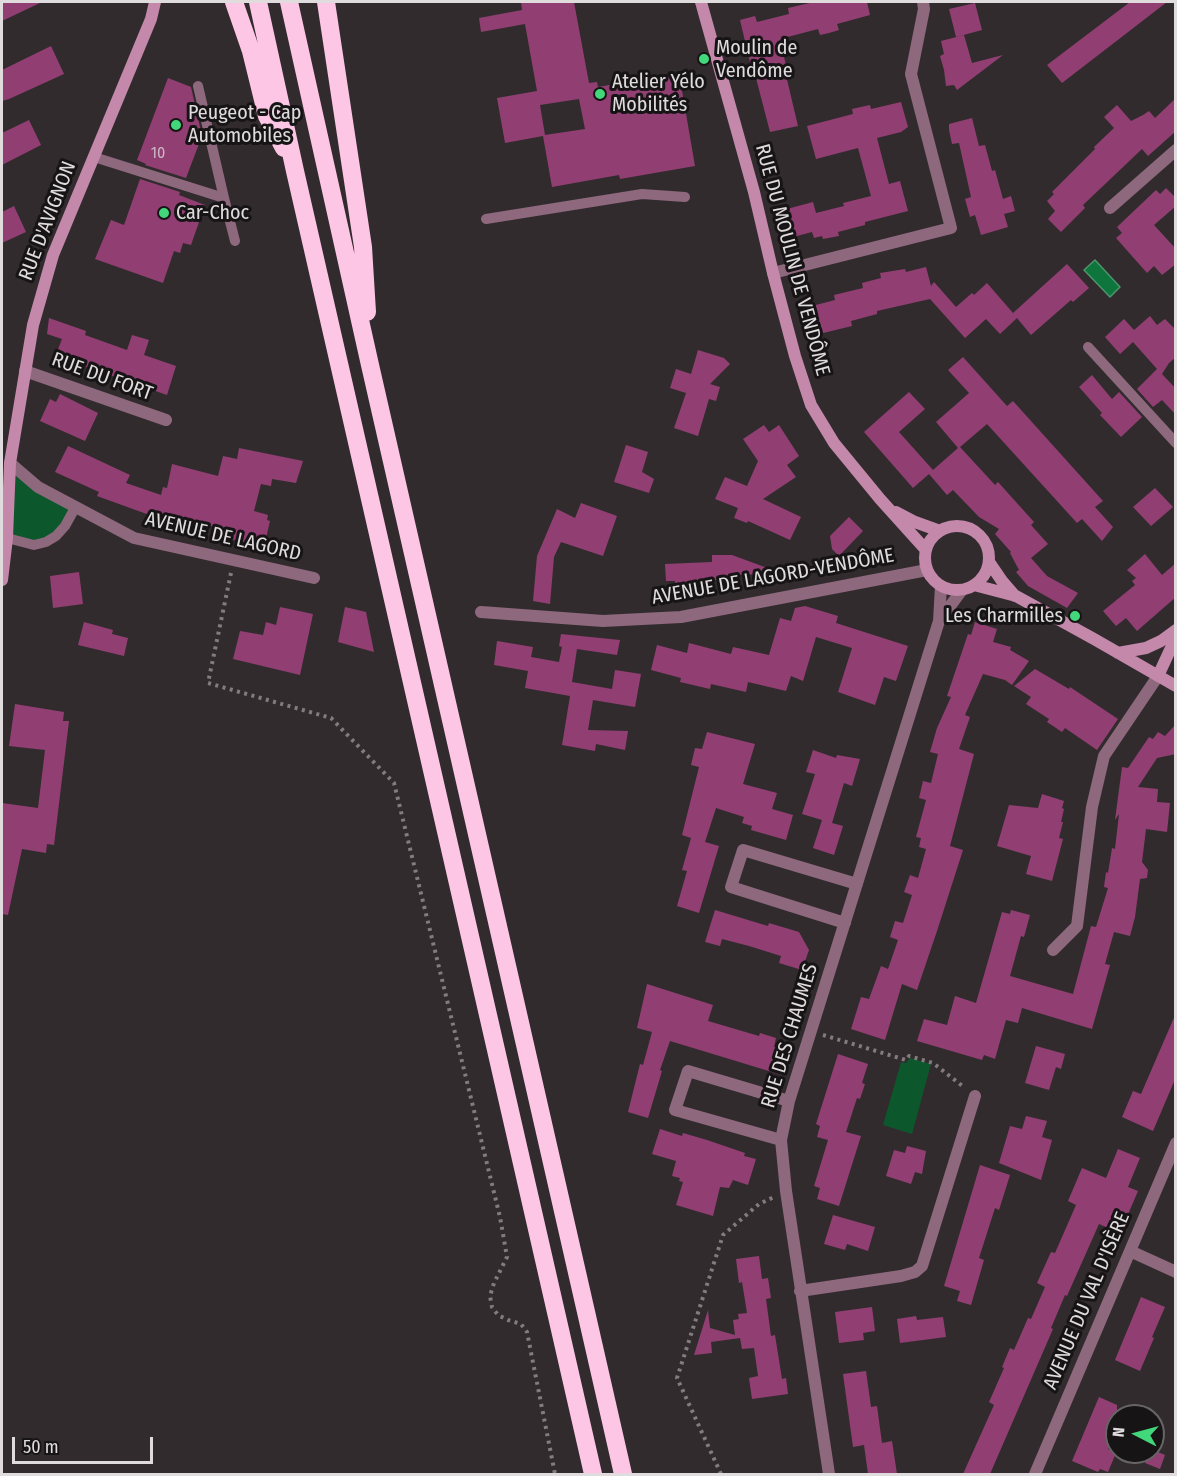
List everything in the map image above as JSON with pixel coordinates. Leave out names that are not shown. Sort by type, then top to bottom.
[{"type":"highway","points":[[234,2],[267,116],[295,171]]},
{"type":"highway","points":[[258,2],[593,1474]]},
{"type":"highway","points":[[289,2],[623,1474]]},
{"type":"highway","points":[[326,2],[363,247],[370,365]]},
{"type":"street","name":"RUE D'AVIGNON","points":[[2,580],[7,538],[6,462],[33,325],[53,255],[151,19],[155,2]]},
{"type":"street","name":"RUE DU MOULIN DE VENDÔME","points":[[701,2],[754,192],[795,356],[811,405],[834,443],[926,550]]},
{"type":"street","points":[[773,273],[951,228],[911,74],[924,9],[923,2]]},
{"type":"street","points":[[1110,208],[1176,150]]},
{"type":"street","name":"RUE DU FORT","points":[[25,371],[166,420]]},
{"type":"street","name":"AVENUE DE LAGORD","points":[[6,462],[38,487],[134,538],[314,578]]},
{"type":"street","name":"RUE DU MOULIN DE VENDÔME","points":[[887,507],[915,522],[940,531]]},
{"type":"street","points":[[956,526],[965,527],[975,531],[982,538],[987,546],[989,562],[974,585],[962,590],[952,590],[941,586],[927,570],[926,550],[930,541],[940,531],[956,526]]},
{"type":"street","points":[[989,562],[1016,596]]},
{"type":"street","name":"AVENUE DE LAGORD-VENDÔME","points":[[481,612],[603,621],[681,617],[927,570]]},
{"type":"street","points":[[974,585],[1016,596],[1176,686]]},
{"type":"street","name":"RUE DES CHAUMES","points":[[829,1474],[800,1291],[786,1191],[782,1140],[789,1101],[939,621],[941,586]]},
{"type":"street","name":"RUE DES CHAUMES","points":[[939,621],[962,590]]},
{"type":"street","points":[[1118,653],[1146,648],[1176,630]]},
{"type":"street","points":[[1053,950],[1077,926],[1092,807],[1104,756],[1158,676],[1176,637]]},
{"type":"street","points":[[845,923],[731,887],[743,850],[857,884]]},
{"type":"street","points":[[782,1140],[675,1110],[688,1071],[789,1101]]},
{"type":"street","points":[[800,1291],[901,1276],[915,1272],[922,1266],[975,1096]]},
{"type":"street","name":"AVENUE DU VAL D'ISÈRE","points":[[1035,1474],[1176,1143]]},
{"type":"street","points":[[1130,1251],[1176,1272]]},
{"type":"lane","points":[[198,86],[235,241]]},
{"type":"lane","points":[[94,157],[224,198]]},
{"type":"lane","points":[[486,219],[642,195],[685,197]]},
{"type":"lane","points":[[1088,347],[1176,443]]},
{"type":"lane","points":[[7,538],[34,545],[45,542],[56,536],[65,526],[75,508]]},
{"type":"path","points":[[233,560],[208,683],[331,718],[394,783],[500,1217],[507,1257],[490,1296],[492,1307],[498,1315],[521,1324],[527,1332],[555,1474]]},
{"type":"path","points":[[811,1031],[906,1060],[909,1056],[933,1063],[975,1096]]},
{"type":"path","points":[[721,1474],[677,1378],[723,1235],[759,1204],[786,1191]]},
{"type":"shaded area","points":[[1095,260],[1120,287],[1110,297],[1084,270]]},
{"type":"shaded area","points":[[10,463],[75,508],[46,542],[7,538]]},
{"type":"shaded area","points":[[910,1058],[931,1064],[912,1134],[883,1125],[901,1062],[906,1063]]},
{"type":"building","points":[[2,2],[42,2],[2,21]]},
{"type":"building","name":"Atelier Yélo Mobilités","points":[[521,2],[574,2],[589,83],[597,82],[598,87],[679,73],[695,166],[620,179],[619,175],[552,187],[543,136],[505,143],[497,98],[537,91],[525,24],[481,32],[479,18],[522,10]],"holes":[[[579,99],[585,129],[545,135],[540,105]]]},
{"type":"building","points":[[814,2],[867,2],[870,15],[837,24],[839,30],[829,33],[820,35],[818,29],[780,39],[798,126],[770,132],[740,20],[755,16],[757,22],[789,14],[788,8]]},
{"type":"building","points":[[1130,2],[1167,2],[1062,83],[1047,65]]},
{"type":"building","points":[[975,3],[982,30],[956,37],[949,9]]},
{"type":"building","points":[[964,35],[972,63],[1003,55],[957,90],[954,85],[946,86],[940,56],[944,54],[941,41]]},
{"type":"building","points":[[51,46],[64,74],[2,101],[2,70]]},
{"type":"building","points":[[168,78],[191,87],[202,136],[186,178],[145,165],[137,160]]},
{"type":"building","points":[[1176,98],[1176,131],[1148,156],[1142,149],[1083,205],[1085,208],[1061,232],[1048,219],[1055,211],[1047,201],[1054,194],[1052,192],[1114,128],[1104,117],[1117,105],[1131,121],[1149,111],[1155,118]]},
{"type":"building","points":[[901,102],[908,127],[901,132],[877,138],[889,184],[900,181],[908,211],[865,222],[865,225],[838,232],[839,236],[814,238],[812,232],[793,237],[787,209],[813,202],[816,213],[871,196],[858,148],[816,159],[807,126],[853,114],[852,109],[870,105],[871,109]]},
{"type":"building","points":[[972,118],[979,146],[985,145],[1003,199],[1011,196],[1015,211],[1004,214],[1008,227],[981,235],[975,215],[970,217],[965,199],[971,197],[959,143],[952,144],[949,130],[949,124]]},
{"type":"building","points":[[29,120],[41,145],[2,165],[2,133]]},
{"type":"building","points":[[140,179],[180,192],[179,195],[205,205],[191,245],[183,243],[180,253],[174,251],[163,283],[95,259],[111,220],[124,225]]},
{"type":"building","points":[[1166,188],[1176,198],[1176,206],[1154,225],[1176,249],[1176,264],[1162,275],[1154,266],[1147,273],[1116,238],[1122,233],[1117,227],[1156,190],[1160,194]]},
{"type":"building","points":[[14,206],[26,232],[2,243],[2,212]]},
{"type":"building","points":[[1067,264],[1089,288],[1073,302],[1071,300],[1031,335],[1017,318],[1000,334],[986,319],[965,338],[930,299],[877,311],[877,314],[851,321],[852,326],[819,334],[812,306],[835,300],[834,295],[863,288],[862,283],[881,278],[880,273],[905,269],[906,272],[926,267],[931,286],[934,282],[956,307],[987,283],[1013,313]]},
{"type":"building","points":[[1150,316],[1157,325],[1165,319],[1176,330],[1176,357],[1162,374],[1176,389],[1176,415],[1162,400],[1153,407],[1137,389],[1157,369],[1133,342],[1120,354],[1105,337],[1124,319],[1134,330]]},
{"type":"building","points":[[49,318],[86,331],[85,335],[127,350],[132,335],[149,340],[144,355],[176,366],[167,395],[86,367],[87,364],[57,352],[62,339],[47,334]]},
{"type":"building","points":[[698,350],[724,358],[730,364],[710,384],[720,387],[716,401],[709,399],[698,436],[674,428],[686,393],[670,388],[676,369],[691,374]]},
{"type":"building","points":[[963,357],[1007,406],[1013,401],[1103,501],[1095,507],[1113,527],[1102,541],[1082,519],[1077,523],[987,424],[960,447],[995,485],[998,482],[1034,522],[1031,525],[1048,544],[1031,558],[1047,576],[1078,593],[1067,608],[1028,586],[1016,572],[1019,570],[1011,552],[995,534],[999,529],[979,517],[953,490],[947,495],[929,474],[913,488],[864,432],[909,392],[925,409],[899,432],[933,470],[958,448],[936,422],[969,393],[948,370]]},
{"type":"building","points":[[1092,375],[1112,399],[1119,392],[1142,417],[1121,437],[1100,415],[1102,413],[1079,387]]},
{"type":"building","points":[[60,394],[98,413],[85,441],[40,421],[50,399],[56,402]]},
{"type":"building","points":[[764,425],[769,432],[779,425],[799,456],[787,465],[796,477],[763,499],[801,517],[790,540],[748,521],[747,523],[734,518],[738,508],[715,499],[725,477],[747,486],[758,461],[743,439]]},
{"type":"building","points":[[626,445],[648,452],[642,472],[654,479],[649,493],[614,482]]},
{"type":"building","points":[[68,446],[130,475],[126,483],[161,495],[163,487],[167,488],[172,464],[218,476],[223,456],[237,459],[239,448],[303,461],[296,483],[272,479],[271,486],[261,484],[254,511],[268,515],[267,520],[270,521],[264,547],[213,535],[214,527],[167,516],[166,521],[97,496],[99,492],[55,472]]},
{"type":"building","points":[[1155,488],[1173,507],[1151,526],[1133,507]]},
{"type":"building","points":[[581,503],[617,516],[603,556],[561,542],[554,557],[550,604],[533,601],[537,556],[557,509],[575,518]]},
{"type":"building","points":[[849,517],[863,531],[839,556],[832,549],[830,536]]},
{"type":"building","points":[[1145,554],[1162,575],[1176,563],[1176,597],[1137,631],[1126,618],[1116,626],[1103,611],[1135,585],[1132,581],[1136,578],[1127,570]]},
{"type":"building","points":[[712,555],[732,555],[781,573],[738,575],[738,579],[702,581],[702,586],[675,587],[675,581],[666,581],[665,564],[712,562]]},
{"type":"building","points":[[79,572],[83,604],[53,608],[50,576]]},
{"type":"building","points":[[805,606],[838,616],[836,623],[908,646],[896,681],[884,677],[875,705],[838,692],[852,648],[816,637],[803,681],[791,676],[786,691],[748,682],[746,692],[711,684],[710,689],[680,682],[681,678],[651,670],[657,645],[687,653],[689,643],[731,654],[733,647],[769,655],[780,618],[791,621],[795,608]]},
{"type":"building","points":[[280,607],[313,614],[300,675],[233,659],[240,631],[263,635],[266,622],[276,625]]},
{"type":"building","points":[[345,607],[366,612],[374,652],[338,642]]},
{"type":"building","points":[[84,622],[113,630],[112,634],[128,638],[124,656],[78,645]]},
{"type":"building","points":[[975,622],[997,629],[993,642],[1011,647],[1010,650],[1029,661],[1012,685],[1005,680],[983,674],[965,715],[970,717],[959,749],[974,754],[950,846],[963,850],[917,990],[902,984],[885,1040],[851,1029],[861,997],[869,999],[881,966],[888,969],[898,940],[890,937],[895,921],[903,923],[912,895],[904,892],[910,875],[918,878],[926,849],[919,847],[921,838],[916,837],[926,800],[919,798],[923,781],[931,783],[938,754],[930,752],[937,728],[951,697],[947,696],[968,634],[971,635]]},
{"type":"building","points":[[561,634],[620,640],[617,655],[577,649],[572,682],[612,689],[615,670],[641,674],[635,707],[593,700],[588,730],[628,731],[625,750],[596,744],[595,751],[562,745],[570,696],[525,688],[528,671],[494,665],[497,641],[533,647],[531,657],[559,662],[562,647],[559,646]]},
{"type":"building","points":[[1035,669],[1069,689],[1070,687],[1118,719],[1097,750],[1065,728],[1062,732],[1047,722],[1049,719],[1026,704],[1031,697],[1014,686]]},
{"type":"building","points":[[15,704],[64,712],[63,721],[69,721],[54,845],[47,844],[46,853],[22,849],[8,915],[2,914],[2,803],[38,808],[45,750],[9,746]]},
{"type":"building","points":[[1176,724],[1176,754],[1157,758],[1138,787],[1158,789],[1157,802],[1170,803],[1167,832],[1146,829],[1142,862],[1148,870],[1147,878],[1140,879],[1130,936],[1114,932],[1105,964],[1110,965],[1092,1029],[1022,1008],[1018,1023],[1006,1020],[995,1059],[984,1055],[982,1060],[917,1041],[924,1019],[947,1025],[955,996],[976,1003],[1002,912],[1010,914],[1011,910],[1030,915],[1024,937],[1021,936],[1010,976],[1073,994],[1091,926],[1096,927],[1108,888],[1104,887],[1112,848],[1115,849],[1119,814],[1115,820],[1122,767],[1128,768],[1149,737],[1153,739],[1158,732],[1165,736]]},
{"type":"building","points":[[707,732],[755,744],[743,784],[777,793],[772,809],[793,815],[786,840],[751,830],[752,826],[742,823],[744,817],[716,808],[705,842],[719,846],[699,913],[677,906],[687,871],[682,870],[691,838],[682,835],[699,767],[691,765],[695,748],[702,749]]},
{"type":"building","points":[[813,750],[836,758],[837,755],[860,759],[852,786],[844,783],[832,823],[843,826],[834,855],[813,848],[822,820],[802,814],[815,774],[806,772]]},
{"type":"building","points":[[1042,794],[1064,801],[1061,822],[1063,822],[1059,838],[1063,839],[1052,881],[1026,874],[1031,856],[997,846],[1009,805],[1038,808]]},
{"type":"building","points":[[715,910],[768,926],[769,923],[799,932],[809,950],[802,970],[779,963],[781,956],[749,946],[722,939],[720,946],[705,942]]},
{"type":"building","points":[[647,984],[713,1005],[708,1021],[759,1036],[760,1033],[776,1038],[774,1047],[789,1051],[782,1075],[670,1041],[648,1118],[628,1112],[640,1064],[643,1065],[652,1032],[637,1028]]},
{"type":"building","points":[[1176,1013],[1176,1077],[1153,1131],[1122,1117],[1133,1091],[1141,1094]]},
{"type":"building","points":[[1036,1046],[1065,1054],[1061,1069],[1056,1067],[1049,1090],[1025,1083]]},
{"type":"building","points":[[838,1054],[868,1064],[862,1083],[865,1084],[860,1099],[857,1098],[846,1132],[861,1136],[839,1206],[817,1199],[820,1188],[814,1186],[828,1140],[817,1137],[820,1126],[816,1124]]},
{"type":"building","points":[[1026,1116],[1047,1121],[1042,1137],[1052,1140],[1041,1180],[999,1163],[1010,1126],[1022,1129]]},
{"type":"building","points":[[660,1129],[682,1136],[683,1133],[707,1140],[756,1159],[748,1185],[733,1180],[729,1188],[720,1187],[713,1216],[676,1205],[683,1182],[679,1181],[680,1178],[672,1176],[676,1161],[652,1154]]},
{"type":"building","points":[[907,1146],[926,1151],[922,1174],[915,1172],[911,1184],[886,1176],[894,1150],[905,1153]]},
{"type":"building","points":[[1118,1149],[1140,1158],[1128,1187],[1138,1191],[1120,1233],[1099,1224],[1067,1296],[1065,1295],[1051,1328],[1053,1329],[990,1474],[963,1474],[994,1405],[989,1402],[1010,1348],[1014,1350],[1045,1287],[1037,1283],[1051,1252],[1055,1253],[1076,1205],[1068,1201],[1082,1168],[1106,1178]]},
{"type":"building","points":[[980,1165],[1010,1175],[999,1210],[995,1208],[979,1258],[984,1260],[971,1305],[957,1301],[960,1291],[944,1286]]},
{"type":"building","points":[[833,1215],[875,1227],[868,1251],[847,1244],[845,1250],[824,1244]]},
{"type":"building","points":[[759,1256],[762,1279],[768,1278],[771,1298],[766,1299],[771,1336],[775,1335],[782,1379],[786,1378],[788,1394],[752,1399],[749,1378],[758,1376],[754,1348],[742,1349],[740,1338],[711,1342],[712,1353],[694,1355],[708,1310],[710,1328],[735,1335],[733,1320],[739,1319],[738,1314],[747,1313],[742,1282],[739,1283],[736,1259]]},
{"type":"building","points":[[1141,1297],[1165,1307],[1140,1371],[1115,1360]]},
{"type":"building","points":[[872,1307],[875,1331],[863,1333],[864,1340],[839,1343],[835,1312]]},
{"type":"building","points":[[916,1316],[917,1320],[943,1317],[946,1337],[900,1343],[897,1319]]},
{"type":"building","points":[[866,1371],[871,1407],[877,1406],[882,1443],[892,1441],[897,1474],[868,1474],[864,1445],[853,1447],[843,1374]]},
{"type":"building","points":[[1099,1397],[1115,1404],[1105,1404],[1105,1464],[1111,1464],[1108,1472],[1100,1469],[1098,1472],[1072,1461]]},
{"type":"building","points":[[1148,1464],[1162,1464],[1160,1469]]},
{"type":"place","name":"Moulin de Vendôme","points":[[704,59]]},
{"type":"place","name":"Atelier Yélo Mobilités","points":[[600,94]]},
{"type":"place","name":"Peugeot - Cap Automobiles","points":[[176,125]]},
{"type":"place","name":"Car-Choc","points":[[164,213]]},
{"type":"place","name":"Les Charmilles","points":[[1075,616]]}]
